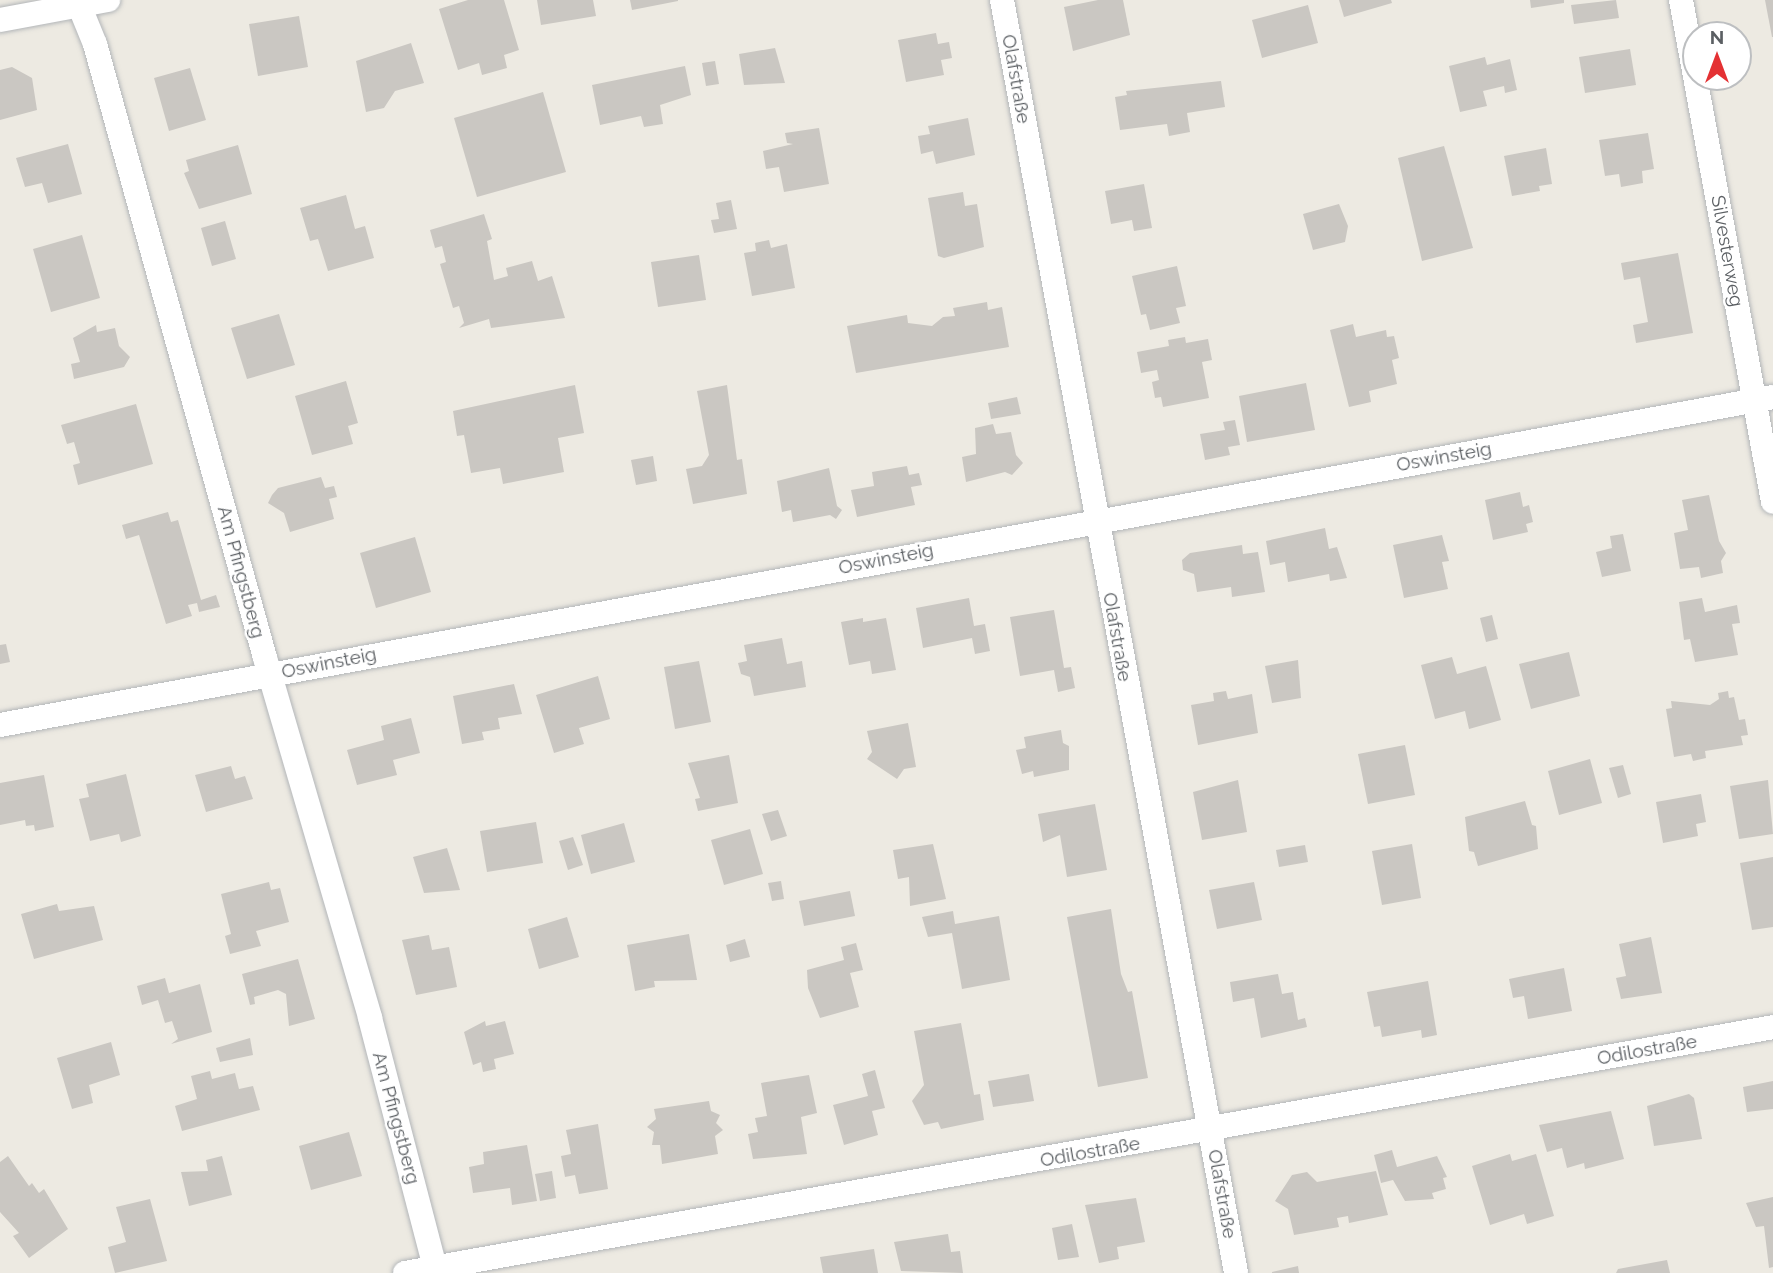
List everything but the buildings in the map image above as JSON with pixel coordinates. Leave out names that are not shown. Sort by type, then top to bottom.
[{"type":"street","points":[[0,20],[78,3],[108,0]]},
{"type":"street","name":"Olafstraße","points":[[1002,0],[1236,1273]]},
{"type":"street","name":"Silvesterweg","points":[[1681,0],[1764,399],[1773,502]]},
{"type":"street","name":"Am Pfingstberg","points":[[78,3],[95,44],[269,674],[370,1018],[435,1267]]},
{"type":"street","name":"Oswinsteig","points":[[0,725],[1096,520],[1764,399]]},
{"type":"street","name":"Odilostraße","points":[[405,1273],[1773,1027]]}]
